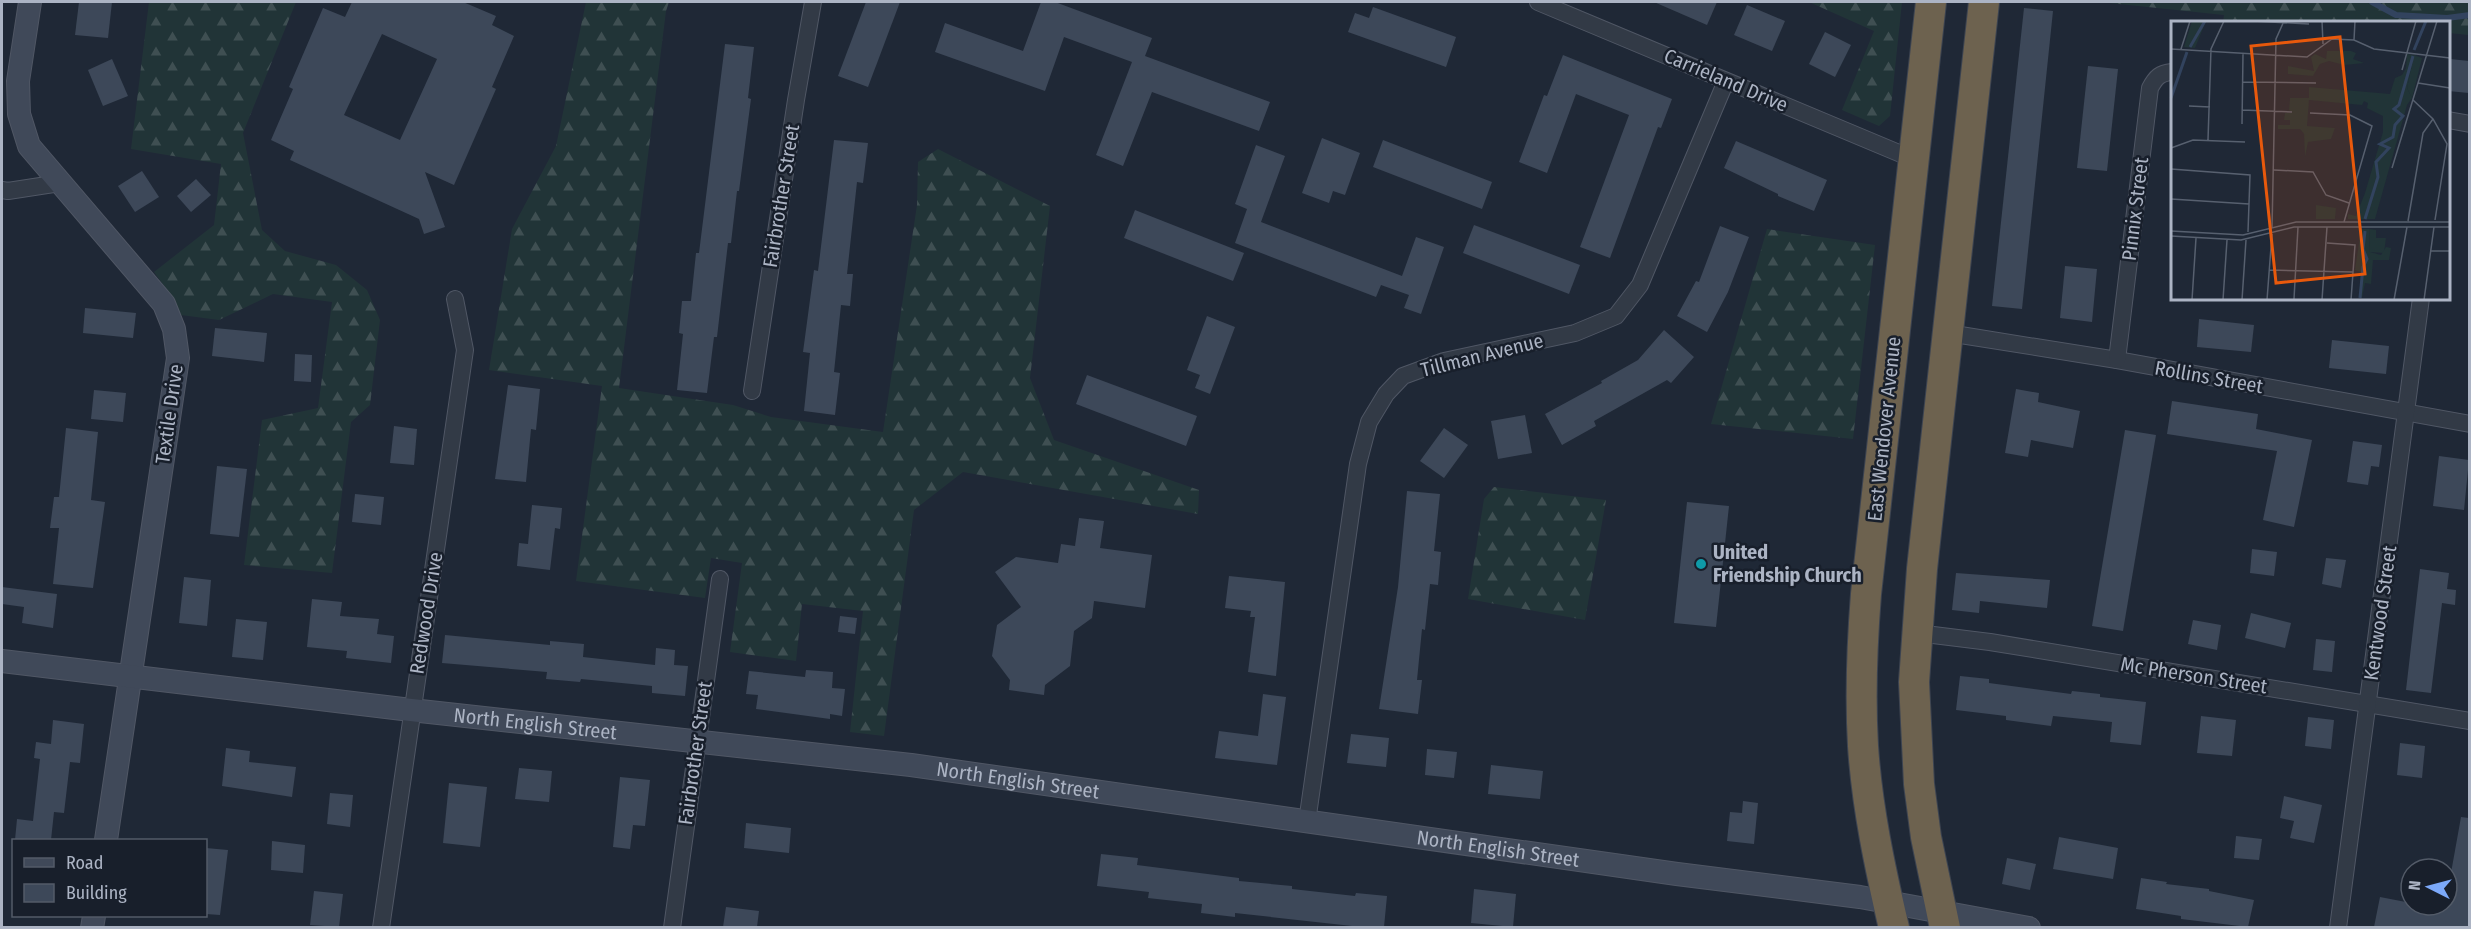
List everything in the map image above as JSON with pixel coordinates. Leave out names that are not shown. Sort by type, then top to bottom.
[{"type":"highway","name":"East Wendover Avenue","points":[[1891,915],[1869,802],[1863,747],[1862,650],[1866,594],[1931,2]]},
{"type":"highway","points":[[1942,920],[1926,837],[1918,774],[1914,682],[1917,633],[1984,2]]},
{"type":"street","name":"Textile Drive","points":[[30,2],[18,81],[19,114],[29,146],[164,304],[174,328],[178,358],[106,839]]},
{"type":"street","name":"Fairbrother Street","points":[[752,391],[813,2]]},
{"type":"street","name":"Carrieland Drive","points":[[1538,2],[1913,159]]},
{"type":"street","name":"Pinnix Street","points":[[2117,360],[2150,88],[2155,79],[2162,74],[2171,72]]},
{"type":"street","name":"Tillman Avenue","points":[[1307,822],[1358,464],[1369,422],[1386,394],[1403,376],[1444,361],[1575,333],[1616,316],[1640,285],[1726,81]]},
{"type":"street","points":[[2450,120],[2469,124]]},
{"type":"street","points":[[2,190],[60,183]]},
{"type":"street","name":"Redwood Drive","points":[[381,927],[465,350],[455,299]]},
{"type":"street","name":"Kentwood Street","points":[[2338,927],[2421,300]]},
{"type":"street","name":"Rollins Street","points":[[1948,333],[2117,360],[2469,424]]},
{"type":"street","name":"Fairbrother Street","points":[[672,927],[720,579]]},
{"type":"street","name":"Mc Pherson Street","points":[[1917,633],[1990,642],[2469,721]]},
{"type":"street","name":"North English Street","points":[[2,661],[411,710],[911,765],[1136,795],[1307,822],[1677,874],[1860,897],[1891,915],[2029,927]]},
{"type":"green space","points":[[149,2],[296,2],[243,133],[262,230],[285,251],[336,265],[367,290],[380,320],[370,405],[351,422],[332,573],[244,565],[262,420],[318,408],[332,302],[273,294],[219,320],[181,315],[172,297],[154,272],[214,225],[221,164],[131,149]]},
{"type":"green space","points":[[586,2],[669,2],[666,11],[619,388],[733,405],[771,417],[883,432],[917,205],[918,162],[938,149],[1050,206],[1030,378],[1054,440],[1199,490],[1198,514],[963,472],[914,510],[884,736],[850,732],[863,611],[802,604],[796,661],[730,652],[742,563],[711,558],[705,598],[576,581],[602,386],[489,370],[512,229],[556,146]]},
{"type":"green space","points":[[1809,2],[1902,2],[1890,116],[1879,126],[1842,110],[1874,31]]},
{"type":"green space","points":[[2100,2],[2469,2],[2469,35],[2450,33],[2450,21],[2223,21],[2224,15]]},
{"type":"green space","points":[[1767,229],[1875,245],[1853,439],[1711,424]]},
{"type":"green space","points":[[1494,487],[1606,500],[1585,620],[1468,599],[1484,499]]},
{"type":"building","points":[[79,2],[112,2],[108,38],[75,35]]},
{"type":"building","points":[[352,2],[463,2],[496,16],[492,25],[514,36],[492,87],[496,89],[454,185],[425,172],[445,227],[424,234],[419,219],[290,160],[294,151],[271,140],[293,89],[289,87],[323,8],[345,17]],"holes":[[[382,34],[437,59],[400,140],[344,115]]]},
{"type":"building","points":[[866,2],[900,2],[868,87],[838,76]]},
{"type":"building","points":[[1041,2],[1055,2],[1152,38],[1145,56],[1270,102],[1259,131],[1152,92],[1123,166],[1096,155],[1132,62],[1064,37],[1045,91],[935,52],[945,23],[1023,51]]},
{"type":"building","points":[[1654,2],[1717,2],[1707,25]]},
{"type":"building","points":[[1747,5],[1785,21],[1772,51],[1734,35]]},
{"type":"building","points":[[1373,7],[1456,37],[1446,67],[1348,32],[1355,13],[1369,18]]},
{"type":"building","points":[[2024,8],[2053,11],[2022,309],[1992,306]]},
{"type":"building","points":[[1825,32],[1851,45],[1835,77],[1809,64]]},
{"type":"building","points":[[725,44],[754,47],[748,98],[751,99],[739,191],[737,191],[731,243],[728,243],[717,337],[714,337],[707,393],[677,390],[683,334],[679,333],[682,301],[691,301],[696,253],[699,253]]},
{"type":"building","points":[[1563,55],[1672,99],[1661,128],[1658,127],[1610,258],[1580,247],[1629,115],[1576,94],[1547,173],[1519,162],[1544,95],[1547,96]]},
{"type":"building","points":[[112,59],[128,96],[103,106],[88,70]]},
{"type":"building","points":[[2450,59],[2469,61],[2469,93],[2450,91]]},
{"type":"building","points":[[2088,66],[2118,69],[2107,171],[2077,168]]},
{"type":"building","points":[[1322,138],[1360,153],[1345,195],[1333,191],[1329,203],[1302,193]]},
{"type":"building","points":[[834,140],[868,143],[863,183],[857,182],[847,274],[853,274],[850,306],[841,305],[834,372],[840,373],[835,415],[804,411],[810,353],[803,352],[814,270],[818,271]]},
{"type":"building","points":[[1383,140],[1492,182],[1482,209],[1373,167]]},
{"type":"building","points":[[1736,141],[1827,180],[1814,211],[1778,196],[1724,168]]},
{"type":"building","points":[[1256,145],[1285,156],[1261,222],[1402,276],[1416,237],[1444,247],[1421,314],[1404,308],[1409,295],[1381,285],[1376,297],[1235,243],[1247,209],[1235,204]]},
{"type":"building","points":[[142,171],[159,197],[135,212],[118,186]]},
{"type":"building","points":[[196,179],[211,195],[191,212],[177,196]]},
{"type":"building","points":[[1135,210],[1244,253],[1233,281],[1124,238]]},
{"type":"building","points":[[1474,225],[1580,265],[1569,294],[1463,253]]},
{"type":"building","points":[[1720,226],[1749,237],[1728,292],[1707,332],[1677,316],[1696,281],[1699,282]]},
{"type":"building","points":[[2065,266],[2097,269],[2092,322],[2060,318]]},
{"type":"building","points":[[85,308],[136,313],[133,338],[83,333]]},
{"type":"building","points":[[1207,316],[1235,327],[1210,394],[1195,388],[1200,375],[1187,370]]},
{"type":"building","points":[[2199,319],[2254,325],[2251,352],[2197,347]]},
{"type":"building","points":[[215,328],[267,333],[264,362],[212,356]]},
{"type":"building","points":[[1664,330],[1694,357],[1671,383],[1667,380],[1594,421],[1596,426],[1562,445],[1545,414],[1602,383],[1601,381],[1638,360]]},
{"type":"building","points":[[2332,340],[2389,346],[2386,374],[2329,368]]},
{"type":"building","points":[[295,354],[312,355],[311,382],[294,381]]},
{"type":"building","points":[[1087,375],[1197,416],[1186,446],[1076,404]]},
{"type":"building","points":[[508,385],[540,389],[536,430],[531,429],[526,482],[495,479]]},
{"type":"building","points":[[2016,389],[2039,393],[2038,402],[2080,411],[2073,448],[2031,440],[2028,457],[2005,453]]},
{"type":"building","points":[[94,390],[126,393],[123,422],[91,419]]},
{"type":"building","points":[[2172,401],[2258,414],[2256,429],[2312,440],[2294,527],[2263,520],[2277,451],[2167,434]]},
{"type":"building","points":[[1525,415],[1532,453],[1498,459],[1491,421]]},
{"type":"building","points":[[394,426],[417,429],[414,465],[390,463]]},
{"type":"building","points":[[66,428],[98,432],[91,500],[105,502],[93,588],[53,584],[59,528],[50,528],[54,497],[59,497]]},
{"type":"building","points":[[1444,428],[1468,445],[1444,478],[1420,461]]},
{"type":"building","points":[[2125,430],[2156,435],[2123,631],[2092,626]]},
{"type":"building","points":[[2353,441],[2382,445],[2379,467],[2371,466],[2368,485],[2347,482]]},
{"type":"building","points":[[2439,456],[2469,460],[2464,510],[2433,506]]},
{"type":"building","points":[[217,466],[247,469],[239,537],[210,534]]},
{"type":"building","points":[[1407,491],[1440,494],[1434,551],[1441,552],[1438,585],[1430,584],[1425,630],[1422,629],[1417,680],[1422,680],[1418,714],[1379,709],[1398,587]]},
{"type":"building","points":[[355,494],[384,497],[381,525],[352,522]]},
{"type":"building","name":"United Friendship Church","points":[[1687,502],[1729,506],[1716,627],[1674,623]]},
{"type":"building","points":[[532,505],[562,508],[560,529],[555,528],[550,570],[517,566],[519,543],[528,544]]},
{"type":"building","points":[[1079,518],[1104,521],[1100,548],[1152,555],[1145,608],[1094,601],[1092,618],[1074,631],[1070,666],[1045,685],[1044,695],[1009,690],[1010,680],[992,656],[997,625],[1021,607],[995,572],[1016,557],[1058,563],[1061,544],[1075,546]]},
{"type":"building","points":[[2252,549],[2277,552],[2274,576],[2250,573]]},
{"type":"building","points":[[2326,558],[2346,560],[2341,588],[2322,584]]},
{"type":"building","points":[[2420,569],[2449,573],[2447,589],[2456,590],[2455,605],[2442,603],[2431,693],[2406,690]]},
{"type":"building","points":[[1956,573],[2050,580],[2047,608],[1980,601],[1979,613],[1952,610]]},
{"type":"building","points":[[1229,576],[1285,582],[1276,676],[1248,672],[1255,617],[1250,617],[1251,611],[1225,608]]},
{"type":"building","points":[[184,577],[211,580],[207,626],[179,623]]},
{"type":"building","points":[[2,587],[57,594],[53,628],[22,623],[24,607],[2,604]]},
{"type":"building","points":[[312,599],[342,602],[340,616],[379,619],[377,634],[394,636],[391,663],[346,658],[347,651],[307,647]]},
{"type":"building","points":[[2251,613],[2291,623],[2285,648],[2245,638]]},
{"type":"building","points":[[840,616],[857,618],[855,634],[838,632]]},
{"type":"building","points":[[236,619],[267,622],[263,660],[232,657]]},
{"type":"building","points":[[2193,620],[2221,625],[2217,650],[2188,644]]},
{"type":"building","points":[[445,635],[550,645],[550,641],[584,644],[583,657],[655,665],[656,648],[675,650],[674,665],[688,666],[685,696],[652,693],[652,686],[581,679],[580,682],[546,679],[547,672],[442,663]]},
{"type":"building","points":[[2316,639],[2335,641],[2332,672],[2313,670]]},
{"type":"building","points":[[806,670],[833,672],[832,688],[845,689],[842,716],[830,714],[830,719],[756,709],[758,695],[746,694],[749,671],[805,677]]},
{"type":"building","points":[[1960,676],[1989,679],[1989,683],[2071,694],[2072,691],[2100,694],[2100,697],[2146,702],[2141,745],[2110,742],[2112,722],[2053,716],[2051,726],[2006,720],[2006,716],[1956,710]]},
{"type":"building","points":[[1263,694],[1286,697],[1277,765],[1215,758],[1219,731],[1258,736]]},
{"type":"building","points":[[2201,716],[2236,720],[2232,756],[2197,753]]},
{"type":"building","points":[[2308,717],[2334,720],[2331,749],[2305,746]]},
{"type":"building","points":[[53,720],[84,724],[80,763],[70,762],[64,813],[54,812],[51,839],[15,839],[17,819],[33,821],[40,759],[34,758],[36,742],[51,744]]},
{"type":"building","points":[[1351,734],[1389,738],[1386,767],[1347,763]]},
{"type":"building","points":[[2400,743],[2425,746],[2422,778],[2397,775]]},
{"type":"building","points":[[226,748],[250,751],[249,762],[296,767],[292,797],[222,786]]},
{"type":"building","points":[[1427,749],[1457,752],[1454,778],[1425,775]]},
{"type":"building","points":[[1491,765],[1543,771],[1540,799],[1488,794]]},
{"type":"building","points":[[519,768],[552,771],[549,802],[515,799]]},
{"type":"building","points":[[620,777],[650,780],[645,826],[633,825],[630,849],[613,847]]},
{"type":"building","points":[[449,783],[487,787],[480,847],[443,843]]},
{"type":"building","points":[[330,793],[353,795],[350,827],[327,824]]},
{"type":"building","points":[[2284,796],[2322,805],[2314,843],[2290,838],[2294,821],[2280,818]]},
{"type":"building","points":[[1743,801],[1758,803],[1754,844],[1727,841],[1730,812],[1742,813]]},
{"type":"building","points":[[2461,817],[2469,818],[2469,927],[2374,927],[2380,897],[2399,901],[2399,917],[2459,917],[2459,857],[2454,857]]},
{"type":"building","points":[[746,823],[791,828],[789,853],[744,848]]},
{"type":"building","points":[[2236,836],[2262,839],[2259,860],[2234,858]]},
{"type":"building","points":[[2059,837],[2118,848],[2113,879],[2053,869]]},
{"type":"building","points":[[272,841],[305,845],[303,873],[271,870]]},
{"type":"building","points":[[207,848],[228,850],[220,915],[207,914]]},
{"type":"building","points":[[1101,854],[1138,858],[1137,865],[1239,878],[1239,881],[1292,886],[1292,889],[1355,896],[1356,893],[1387,896],[1384,927],[1352,927],[1235,913],[1235,917],[1201,913],[1202,904],[1148,898],[1149,892],[1097,886]]},
{"type":"building","points":[[2007,858],[2036,864],[2030,890],[2002,884]]},
{"type":"building","points":[[2141,878],[2167,882],[2166,884],[2209,889],[2209,891],[2254,900],[2248,927],[2181,919],[2181,916],[2136,909]]},
{"type":"building","points":[[1474,889],[1516,894],[1513,927],[1471,923]]},
{"type":"building","points":[[314,891],[343,894],[339,927],[310,925]]},
{"type":"building","points":[[726,907],[759,911],[757,927],[723,927]]},
{"type":"waterway","points":[[2372,2],[2396,15],[2447,18],[2470,15]]},
{"type":"place","name":"United Friendship Church","points":[[1701,564]]}]
